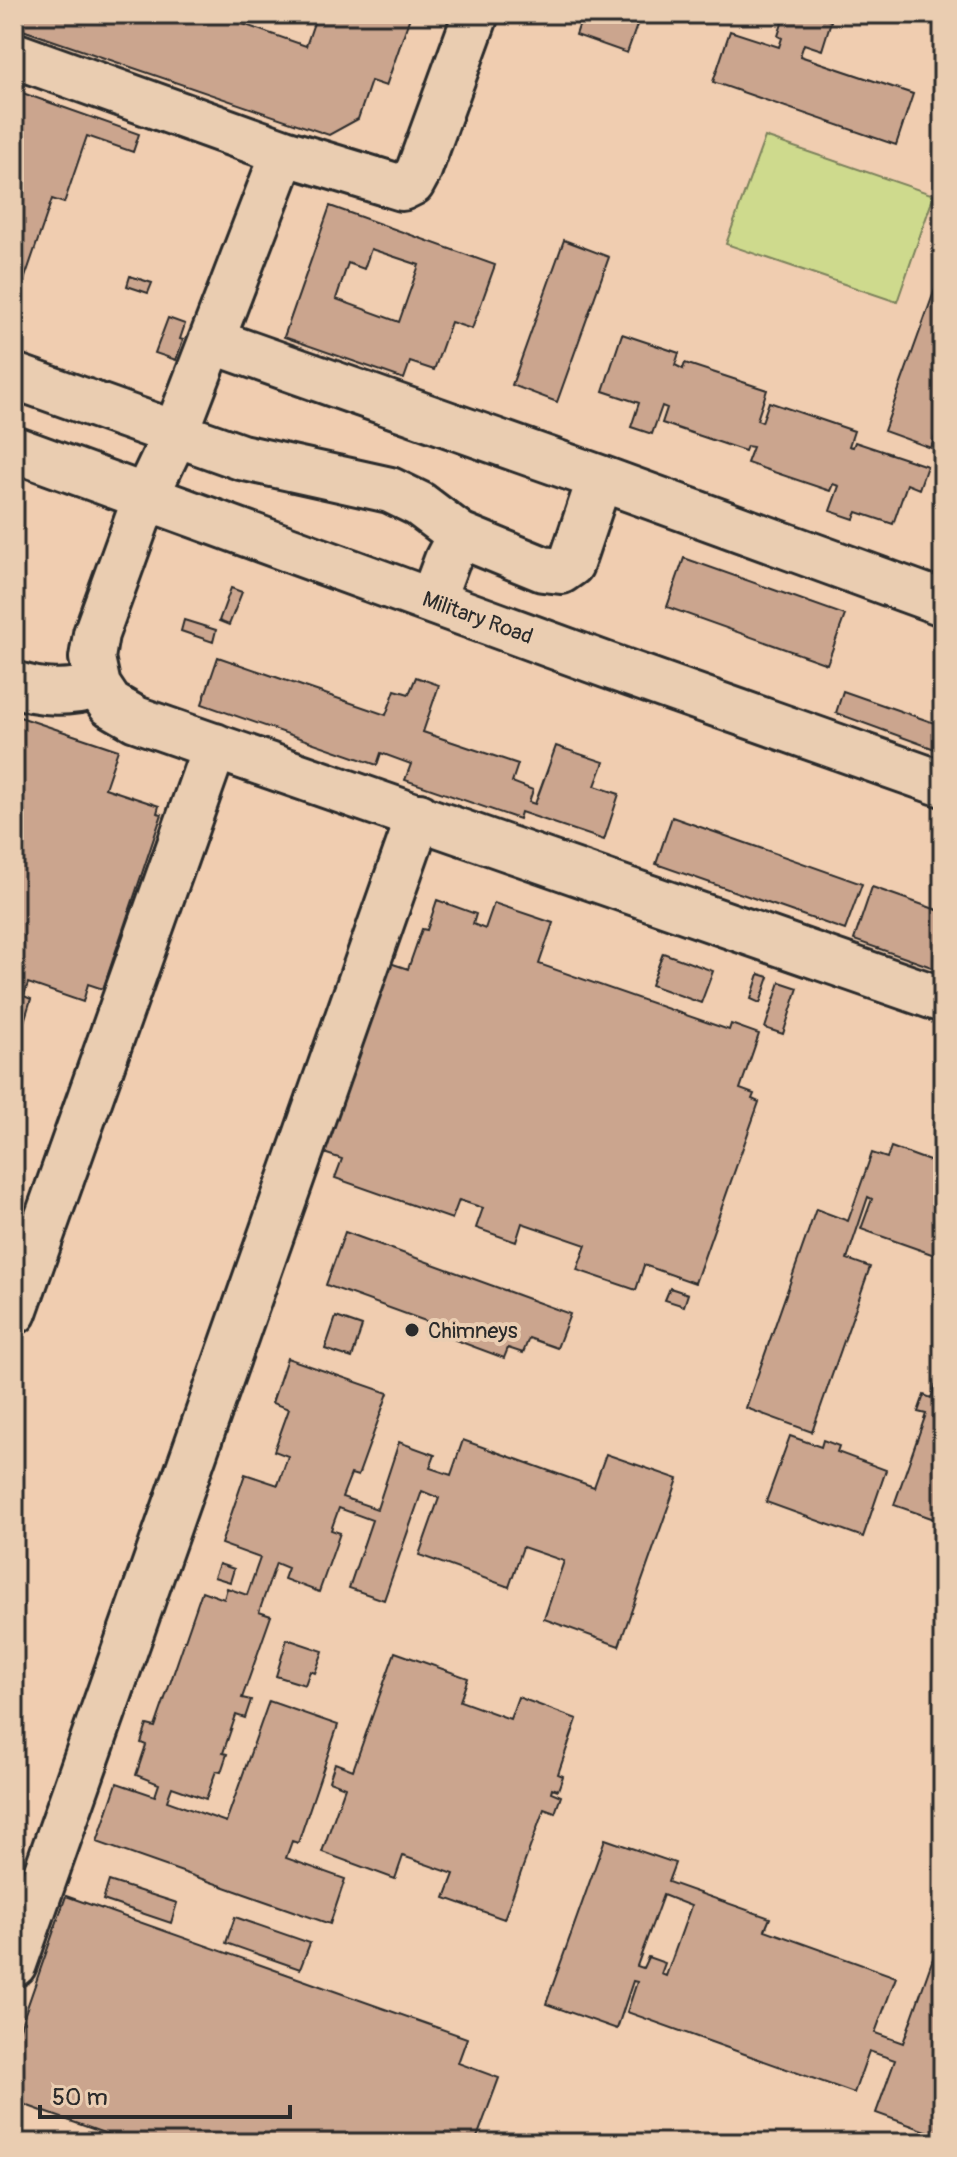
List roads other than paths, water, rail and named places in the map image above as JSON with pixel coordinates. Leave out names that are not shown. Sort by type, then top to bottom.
[{"type":"street","points":[[14,55],[284,152],[390,187],[402,188],[416,178],[476,14]]},
{"type":"street","points":[[284,152],[175,435],[146,496],[96,634],[93,666],[103,697],[117,710],[136,719],[943,1000]]},
{"type":"street","points":[[212,341],[943,603]]},
{"type":"street","points":[[14,376],[261,463],[390,490],[419,504],[460,535],[543,569],[561,571],[571,564],[600,478]]},
{"type":"street","name":"Military Road","points":[[14,449],[943,784]]},
{"type":"street","points":[[432,600],[460,535]]},
{"type":"street","points":[[14,684],[60,693],[98,686]]},
{"type":"street","points":[[14,1312],[215,746]]},
{"type":"street","points":[[14,1964],[419,816]]},
{"type":"place","name":"Chimneys","points":[[412,1330]]}]
